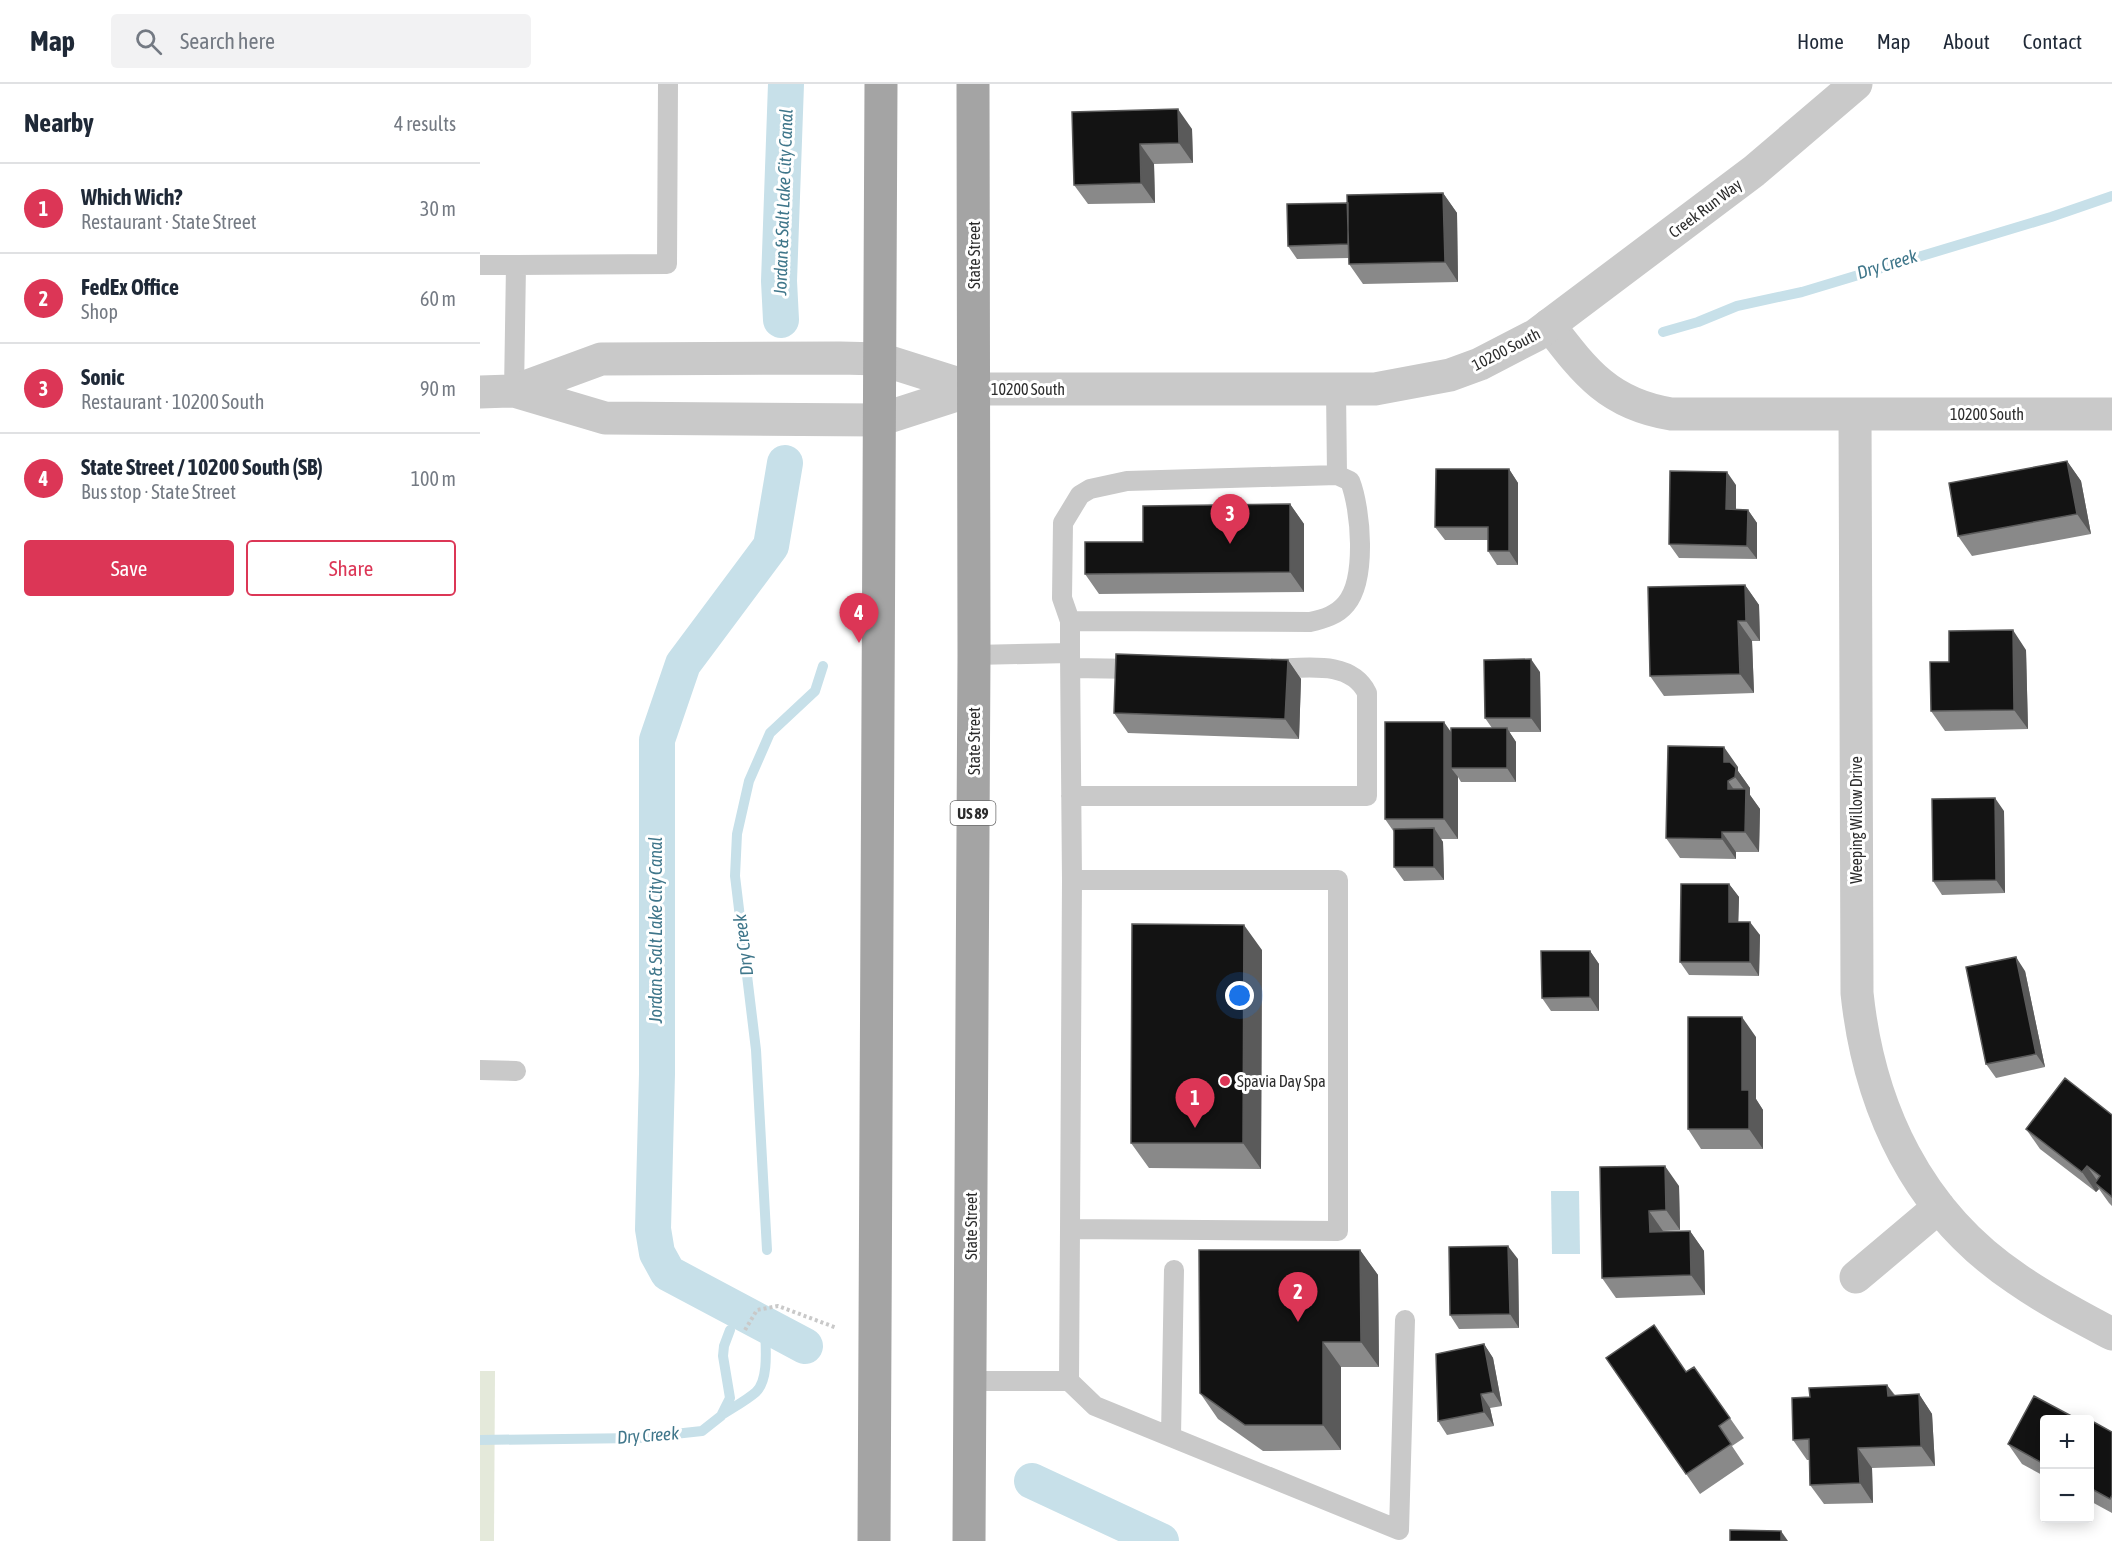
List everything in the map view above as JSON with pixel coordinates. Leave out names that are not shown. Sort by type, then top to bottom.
[{"type":"main road","points":[[874,1541],[880,84]]},
{"type":"main road","name":"State Street","points":[[969,1541],[975,389],[973,84]]},
{"type":"street","name":"Creek Run Way","points":[[1549,325],[1754,171],[1856,84]]},
{"type":"street","name":"10200 South","points":[[514,391],[601,359],[880,359],[975,389],[1336,390],[1413,384],[1450,375],[1509,351],[1549,325],[1598,384],[1618,398],[1653,411],[1671,414],[2112,414]]},
{"type":"street","name":"10200 South","points":[[480,392],[514,391],[605,418],[879,420],[975,389]]},
{"type":"street","name":"Weeping Willow Drive","points":[[1855,414],[1857,953],[1860,1023],[1870,1071],[1882,1108],[1917,1177],[1939,1207],[1987,1257],[2015,1278],[2112,1334]]},
{"type":"street","points":[[1856,1276],[1939,1207]]},
{"type":"lane","points":[[480,265],[666,264],[668,84]]},
{"type":"lane","points":[[514,391],[516,265]]},
{"type":"lane","points":[[1336,390],[1337,475]]},
{"type":"lane","points":[[1069,1381],[1071,661],[1070,621],[1062,598],[1063,523],[1080,495],[1089,489],[1127,481],[1337,475],[1350,481],[1355,495],[1359,533],[1358,571],[1355,590],[1346,604],[1330,617],[1310,622],[1070,621]]},
{"type":"lane","points":[[974,655],[1155,669]]},
{"type":"lane","points":[[1071,796],[1367,796],[1367,693],[1358,679],[1339,669],[1250,669]]},
{"type":"lane","points":[[1070,1229],[1338,1231],[1338,880],[1072,880]]},
{"type":"lane","points":[[480,1070],[516,1071]]},
{"type":"lane","points":[[1171,1436],[1174,1270]]},
{"type":"lane","points":[[970,1381],[1069,1381],[1095,1406],[1400,1530],[1405,1320]]},
{"type":"path","points":[[746,1330],[756,1310],[778,1306],[837,1328]]},
{"type":"shaded area","points":[[480,1371],[495,1371],[494,1541],[480,1541]]},
{"type":"water","points":[[1551,1191],[1579,1191],[1580,1254],[1552,1254]]},
{"type":"building","points":[[1178,109],[1179,143],[1140,144],[1141,183],[1074,185],[1072,112]]},
{"type":"building","points":[[1443,193],[1445,262],[1349,264],[1347,195]]},
{"type":"building","points":[[1348,203],[1348,244],[1288,246],[1287,204]]},
{"type":"building","points":[[2067,461],[2077,514],[1958,536],[1949,483]]},
{"type":"building","points":[[1436,469],[1509,469],[1509,551],[1488,551],[1488,527],[1435,527]]},
{"type":"building","points":[[1670,471],[1727,472],[1726,509],[1748,510],[1747,546],[1669,544]]},
{"type":"building","points":[[1290,504],[1290,572],[1085,574],[1085,542],[1143,542],[1143,506]]},
{"type":"building","points":[[1745,585],[1746,621],[1738,621],[1740,674],[1650,676],[1648,587]]},
{"type":"building","points":[[2013,630],[2014,710],[1931,711],[1930,662],[1949,662],[1949,631]]},
{"type":"building","points":[[1116,654],[1288,660],[1285,719],[1114,713]]},
{"type":"building","points":[[1531,659],[1531,718],[1485,718],[1484,660]]},
{"type":"building","points":[[1385,722],[1444,722],[1444,819],[1385,819]]},
{"type":"building","points":[[1451,728],[1507,728],[1507,768],[1451,768]]},
{"type":"building","points":[[1668,746],[1724,747],[1724,762],[1730,762],[1736,768],[1735,777],[1728,781],[1728,789],[1746,789],[1745,832],[1722,832],[1722,839],[1666,838]]},
{"type":"building","points":[[1995,798],[1996,880],[1933,881],[1932,799]]},
{"type":"building","points":[[1434,828],[1434,867],[1394,867],[1394,829]]},
{"type":"building","points":[[1681,884],[1729,884],[1729,922],[1750,922],[1750,962],[1680,962]]},
{"type":"building","points":[[1132,924],[1244,925],[1243,1143],[1131,1143]]},
{"type":"building","points":[[1541,951],[1590,951],[1590,997],[1542,998]]},
{"type":"building","points":[[2016,957],[2036,1054],[1986,1064],[1966,967]]},
{"type":"building","points":[[1688,1017],[1742,1017],[1742,1090],[1749,1090],[1749,1129],[1688,1129]]},
{"type":"building","points":[[2065,1078],[2112,1115],[2112,1197],[2095,1183],[2100,1176],[2087,1166],[2082,1172],[2026,1129]]},
{"type":"building","points":[[1665,1166],[1666,1210],[1649,1211],[1650,1232],[1690,1231],[1691,1275],[1602,1278],[1600,1167]]},
{"type":"building","points":[[1508,1246],[1510,1314],[1450,1315],[1449,1247]]},
{"type":"building","points":[[1199,1250],[1360,1250],[1361,1342],[1323,1342],[1323,1425],[1245,1425],[1200,1393]]},
{"type":"building","points":[[1654,1325],[1686,1372],[1694,1367],[1730,1418],[1719,1426],[1731,1444],[1686,1474],[1606,1358]]},
{"type":"building","points":[[1484,1344],[1493,1392],[1481,1394],[1484,1412],[1438,1421],[1436,1354]]},
{"type":"building","points":[[1887,1385],[1888,1396],[1919,1394],[1921,1446],[1858,1448],[1860,1483],[1810,1485],[1809,1439],[1793,1440],[1792,1398],[1810,1397],[1809,1388]]},
{"type":"building","points":[[2034,1396],[2070,1415],[2040,1415],[2040,1462],[2008,1444]]},
{"type":"building","points":[[2094,1422],[2112,1432],[2112,1495],[2110,1499],[2094,1490]]},
{"type":"building","points":[[1730,1530],[1781,1531],[1781,1541],[1730,1541]]},
{"type":"waterway","name":"Jordan & Salt Lake City Canal","points":[[781,320],[779,281],[786,84]]},
{"type":"waterway","name":"Jordan & Salt Lake City Canal","points":[[781,320],[779,281],[786,84]]},
{"type":"waterway","name":"Dry Creek","points":[[1663,332],[1698,322],[1737,306],[1802,292],[2051,217],[2112,196]]},
{"type":"waterway","name":"Jordan & Salt Lake City Canal","points":[[785,463],[771,546],[683,664],[657,740],[657,1074],[653,1229],[657,1253],[668,1273],[805,1346]]},
{"type":"waterway","name":"Dry Creek","points":[[767,1250],[756,1050],[735,876],[737,834],[749,781],[770,733],[815,691],[823,666]]},
{"type":"waterway","points":[[723,1414],[749,1398],[760,1386],[766,1360],[765,1325]]},
{"type":"waterway","name":"Dry Creek","points":[[480,1440],[638,1438],[702,1431],[721,1416],[730,1398],[723,1356],[730,1330]]},
{"type":"waterway","name":"Jordan & Salt Lake City Canal","points":[[1032,1481],[1161,1541]]},
{"type":"place","name":"Sonic","points":[[1230,544]]},
{"type":"place","name":"State Street / 10200 South (SB)","points":[[859,643]]},
{"type":"place","name":"Spavia Day Spa","points":[[1225,1081]]},
{"type":"place","name":"Which Wich?","points":[[1195,1128]]},
{"type":"place","name":"FedEx Office","points":[[1298,1322]]}]
